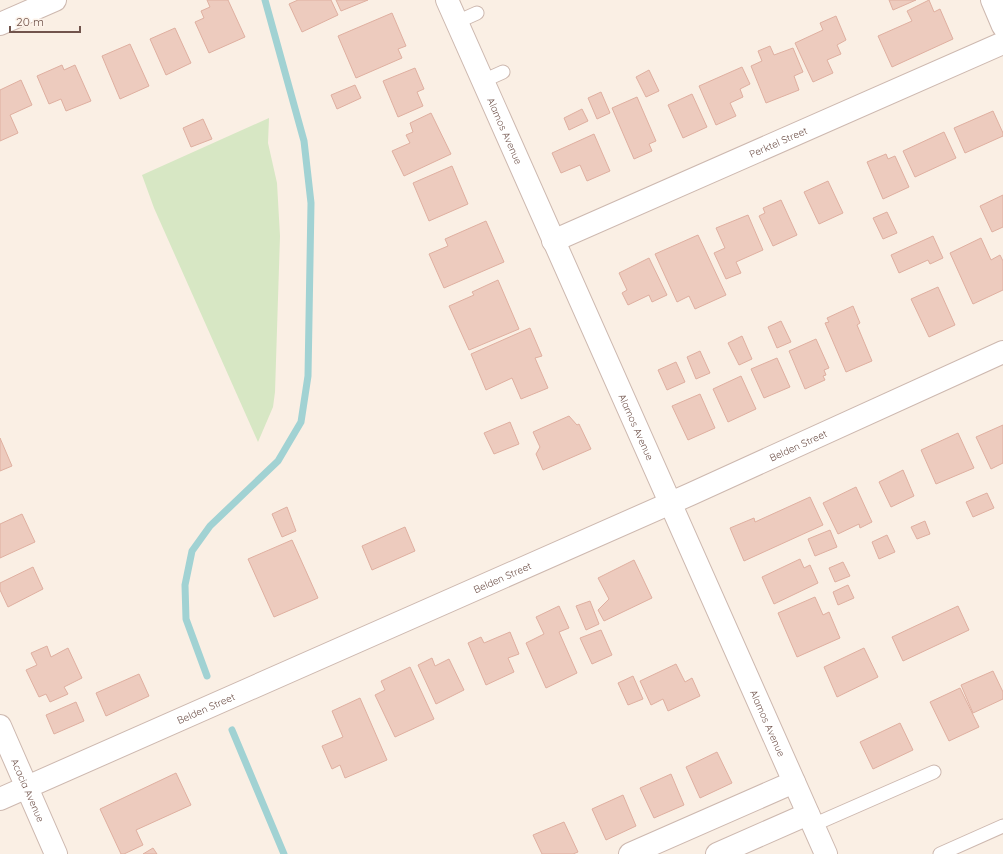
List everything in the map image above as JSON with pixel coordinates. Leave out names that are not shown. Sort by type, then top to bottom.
[{"type":"street","points":[[1,20],[55,0]]},
{"type":"street","name":"Alamos Avenue","points":[[447,0],[826,854]]},
{"type":"street","points":[[992,0],[1003,26]]},
{"type":"street","name":"Perktel Street","points":[[553,241],[1003,43]]},
{"type":"street","name":"Belden Street","points":[[0,799],[671,503],[1003,352]]},
{"type":"street","name":"Acacia Avenue","points":[[0,726],[56,854]]},
{"type":"street","points":[[630,854],[794,782]]},
{"type":"street","points":[[717,854],[811,820]]},
{"type":"lane","points":[[457,22],[477,13]]},
{"type":"lane","points":[[483,81],[503,72]]},
{"type":"lane","points":[[811,820],[934,772]]},
{"type":"lane","points":[[940,854],[1003,826]]},
{"type":"green space","points":[[269,118],[268,143],[277,183],[280,236],[275,392],[273,407],[258,442],[154,208],[142,175]]},
{"type":"building","points":[[207,0],[228,0],[245,37],[209,53],[195,22],[204,18],[201,11],[210,7]]},
{"type":"building","points":[[298,0],[331,0],[338,15],[302,32],[289,4]]},
{"type":"building","points":[[336,0],[368,0],[341,11]]},
{"type":"building","points":[[889,0],[916,0],[893,10]]},
{"type":"building","points":[[929,0],[934,12],[940,9],[953,39],[892,67],[878,36],[912,21],[907,11]]},
{"type":"building","points":[[392,13],[406,46],[398,49],[402,58],[356,78],[338,36]]},
{"type":"building","points":[[836,16],[846,40],[837,45],[841,54],[827,60],[833,73],[813,82],[795,43],[823,30],[820,23]]},
{"type":"building","points":[[175,28],[191,63],[166,75],[150,39]]},
{"type":"building","points":[[130,44],[149,86],[120,99],[102,56]]},
{"type":"building","points":[[770,46],[774,55],[793,48],[803,72],[794,76],[799,90],[766,103],[751,66],[762,61],[758,51]]},
{"type":"building","points":[[62,65],[64,70],[75,65],[91,101],[66,111],[61,99],[49,104],[37,76]]},
{"type":"building","points":[[742,67],[750,84],[740,89],[743,97],[730,103],[736,116],[716,125],[699,86]]},
{"type":"building","points":[[415,68],[424,89],[417,92],[423,106],[398,117],[383,81]]},
{"type":"building","points":[[649,70],[659,91],[646,97],[636,77]]},
{"type":"building","points":[[21,80],[32,105],[10,115],[18,133],[0,141],[0,90]]},
{"type":"building","points":[[355,85],[361,98],[337,109],[331,95]]},
{"type":"building","points":[[601,92],[610,113],[597,119],[588,98]]},
{"type":"building","points":[[692,94],[707,127],[683,138],[668,105]]},
{"type":"building","points":[[637,97],[656,141],[649,144],[652,151],[634,159],[612,108]]},
{"type":"building","points":[[582,109],[588,121],[569,130],[564,118]]},
{"type":"building","points":[[993,111],[1003,136],[965,153],[954,128]]},
{"type":"building","points":[[431,113],[451,154],[404,176],[392,151],[410,143],[406,135],[413,132],[410,123]]},
{"type":"building","points":[[203,119],[212,139],[191,147],[183,128]]},
{"type":"building","points":[[944,132],[956,158],[915,177],[903,151]]},
{"type":"building","points":[[594,134],[610,171],[587,181],[580,165],[561,173],[552,153]]},
{"type":"building","points":[[886,154],[888,159],[895,156],[909,187],[883,199],[867,162]]},
{"type":"building","points":[[452,166],[468,204],[429,221],[413,183]]},
{"type":"building","points":[[828,181],[843,213],[819,224],[804,192]]},
{"type":"building","points":[[1003,195],[1003,227],[992,232],[980,206]]},
{"type":"building","points":[[781,200],[797,235],[773,246],[759,216],[765,213],[763,208]]},
{"type":"building","points":[[887,212],[897,233],[883,239],[873,218]]},
{"type":"building","points":[[748,215],[763,250],[736,262],[741,273],[726,279],[714,253],[725,248],[716,228]]},
{"type":"building","points":[[486,221],[504,262],[444,288],[429,254],[448,246],[445,239]]},
{"type":"building","points":[[698,235],[726,295],[695,309],[689,296],[677,302],[655,254]]},
{"type":"building","points":[[933,236],[943,258],[930,264],[928,260],[899,273],[891,255]]},
{"type":"building","points":[[981,238],[991,260],[1000,255],[1003,261],[1003,290],[973,304],[950,253]]},
{"type":"building","points":[[649,258],[667,295],[652,302],[649,295],[628,305],[622,293],[627,290],[619,273]]},
{"type":"building","points":[[498,280],[519,329],[469,350],[449,306],[474,295],[472,292]]},
{"type":"building","points":[[938,287],[955,325],[929,337],[911,299]]},
{"type":"building","points":[[853,306],[860,323],[857,325],[872,361],[846,372],[825,323],[829,322],[827,318]]},
{"type":"building","points":[[781,321],[791,342],[777,348],[768,327]]},
{"type":"building","points":[[530,328],[542,356],[535,358],[548,388],[521,399],[512,378],[486,390],[471,354]]},
{"type":"building","points":[[742,336],[752,359],[739,365],[728,343]]},
{"type":"building","points":[[816,339],[829,368],[824,370],[826,375],[823,376],[825,380],[805,389],[789,351]]},
{"type":"building","points":[[700,351],[710,373],[696,379],[687,357]]},
{"type":"building","points":[[777,358],[790,387],[764,398],[751,369]]},
{"type":"building","points":[[676,362],[685,382],[667,390],[658,370]]},
{"type":"building","points":[[741,376],[756,409],[728,422],[713,389]]},
{"type":"building","points":[[700,394],[715,428],[688,440],[672,406]]},
{"type":"building","points":[[569,416],[577,425],[579,424],[591,449],[543,470],[536,454],[540,447],[533,432]]},
{"type":"building","points":[[510,422],[519,444],[494,454],[484,433]]},
{"type":"building","points":[[1003,425],[1003,463],[991,469],[976,437]]},
{"type":"building","points":[[958,433],[974,468],[936,484],[921,450]]},
{"type":"building","points":[[0,438],[12,466],[0,471]]},
{"type":"building","points":[[903,470],[914,496],[891,507],[879,482]]},
{"type":"building","points":[[856,487],[872,522],[860,528],[859,524],[838,534],[823,503]]},
{"type":"building","points":[[987,493],[994,508],[973,517],[966,502]]},
{"type":"building","points":[[810,497],[823,525],[744,561],[730,528],[754,518],[755,522]]},
{"type":"building","points":[[287,507],[296,531],[282,537],[272,514]]},
{"type":"building","points":[[22,514],[35,542],[0,558],[0,524]]},
{"type":"building","points":[[925,521],[930,534],[917,539],[911,527]]},
{"type":"building","points":[[405,527],[415,551],[372,570],[362,546]]},
{"type":"building","points":[[830,530],[837,547],[815,556],[808,539]]},
{"type":"building","points":[[887,535],[895,552],[879,559],[872,542]]},
{"type":"building","points":[[292,540],[318,598],[274,617],[248,559]]},
{"type":"building","points":[[800,559],[804,568],[810,565],[818,583],[774,604],[762,577]]},
{"type":"building","points":[[634,560],[652,598],[604,621],[598,610],[609,599],[598,578]]},
{"type":"building","points":[[843,562],[850,576],[835,582],[829,568]]},
{"type":"building","points":[[33,567],[43,589],[8,607],[0,590],[0,583]]},
{"type":"building","points":[[848,585],[854,598],[838,605],[833,592]]},
{"type":"building","points":[[815,597],[823,615],[829,612],[840,638],[797,657],[778,613]]},
{"type":"building","points":[[590,601],[599,624],[586,630],[576,606]]},
{"type":"building","points":[[559,606],[569,628],[559,632],[577,673],[546,688],[526,643],[544,634],[536,617]]},
{"type":"building","points":[[958,606],[969,630],[903,661],[892,637]]},
{"type":"building","points":[[601,630],[612,655],[592,664],[580,638]]},
{"type":"building","points":[[510,632],[519,654],[508,658],[514,672],[486,685],[468,643],[481,637],[484,643]]},
{"type":"building","points":[[47,646],[51,657],[68,648],[82,678],[64,687],[68,694],[50,702],[46,694],[39,697],[26,670],[37,665],[31,653]]},
{"type":"building","points":[[864,648],[878,677],[837,697],[824,667]]},
{"type":"building","points":[[432,658],[435,666],[449,659],[464,690],[436,704],[418,665]]},
{"type":"building","points":[[676,664],[685,682],[692,678],[700,696],[668,711],[663,699],[651,705],[640,681]]},
{"type":"building","points":[[410,667],[434,719],[395,737],[375,695],[385,690],[381,681]]},
{"type":"building","points":[[993,671],[1003,692],[1003,699],[973,713],[961,685]]},
{"type":"building","points":[[139,674],[149,696],[106,716],[96,693]]},
{"type":"building","points":[[633,676],[643,699],[628,705],[618,683]]},
{"type":"building","points":[[960,688],[979,727],[949,741],[930,702]]},
{"type":"building","points":[[360,698],[387,760],[345,778],[340,765],[332,769],[322,746],[343,737],[332,711]]},
{"type":"building","points":[[76,702],[84,721],[54,734],[46,715]]},
{"type":"building","points":[[900,723],[913,750],[873,769],[860,742]]},
{"type":"building","points":[[717,752],[732,783],[700,798],[686,767]]},
{"type":"building","points":[[176,773],[191,805],[136,830],[143,845],[121,854],[100,809]]},
{"type":"building","points":[[671,774],[684,805],[654,818],[640,788]]},
{"type":"building","points":[[623,795],[636,826],[606,840],[592,809]]},
{"type":"building","points":[[564,822],[578,852],[573,854],[542,854],[533,835]]},
{"type":"building","points":[[153,848],[157,854],[143,854]]},
{"type":"waterway","points":[[207,676],[186,619],[185,585],[192,551],[210,526],[278,461],[301,422],[308,376],[311,203],[304,141],[265,0]]},
{"type":"waterway","points":[[232,730],[284,854]]}]
